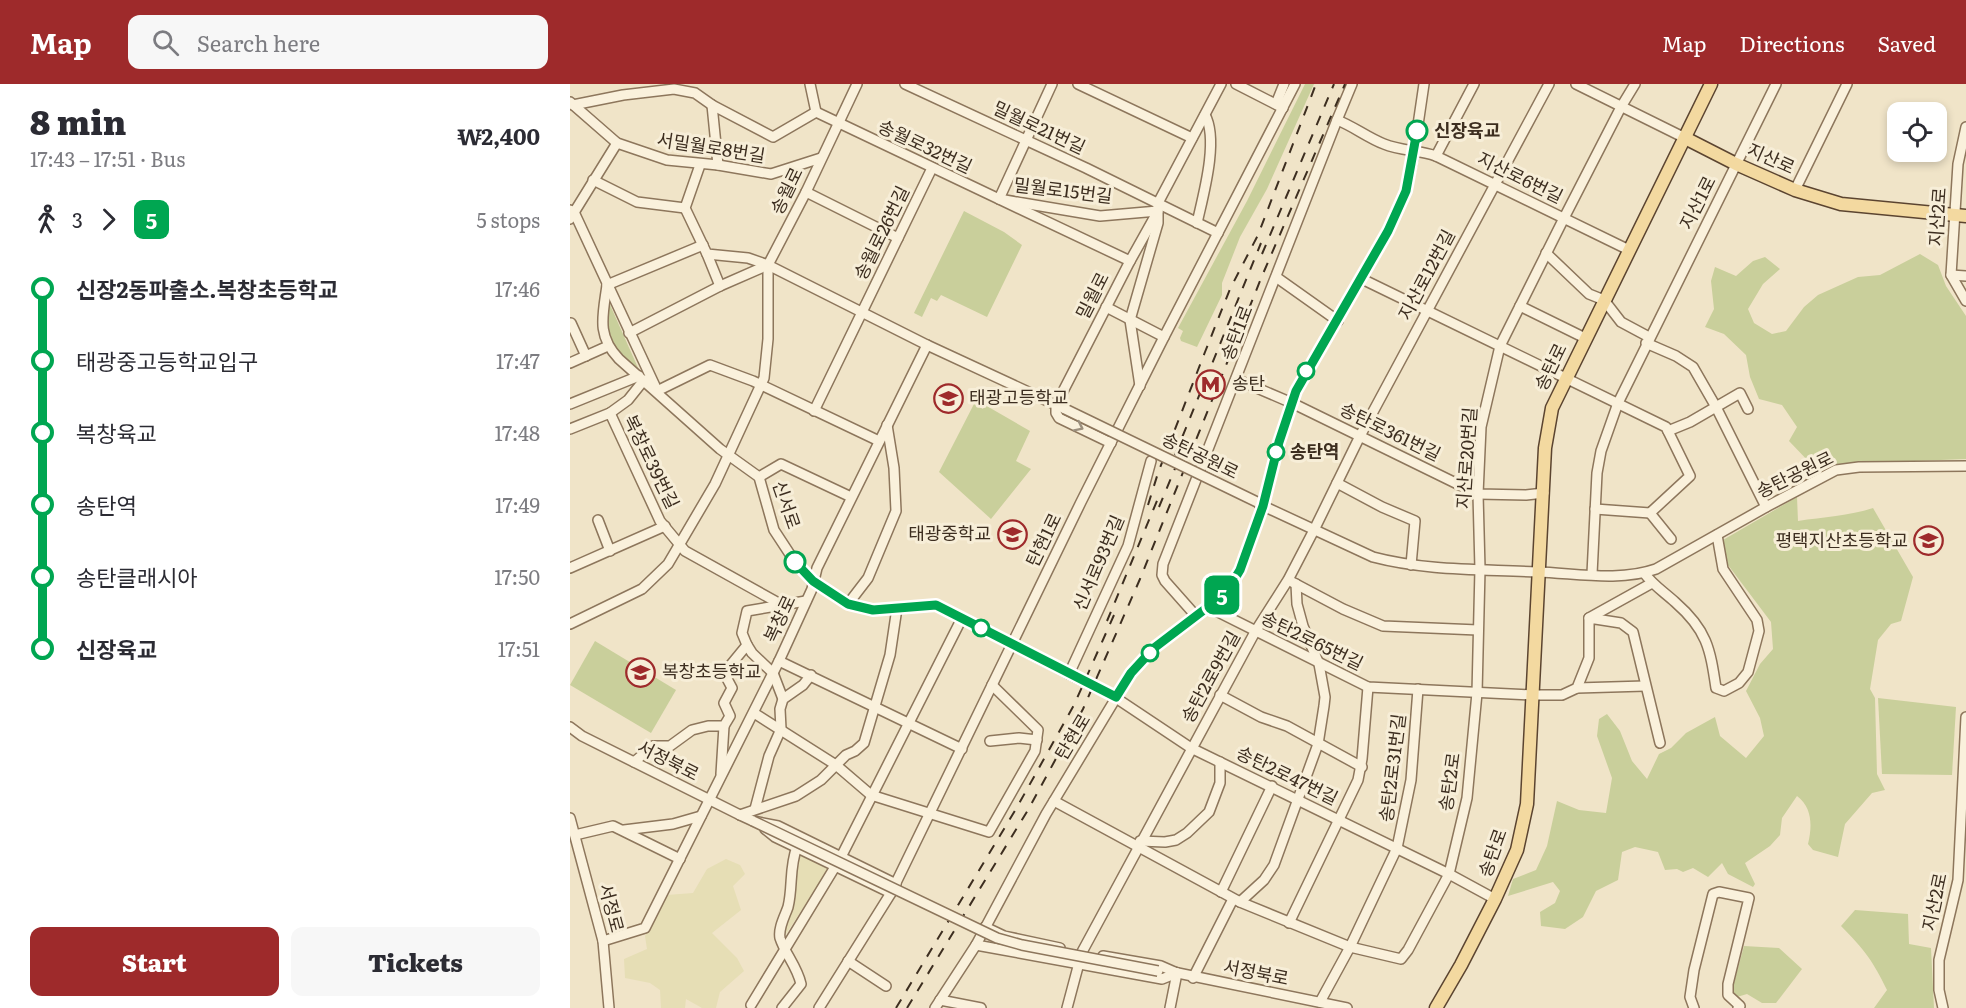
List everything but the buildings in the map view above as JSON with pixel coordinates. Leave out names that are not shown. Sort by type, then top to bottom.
[{"type":"main road","name":"송탄로","points":[[1436,1008],[1495,900],[1517,850],[1527,804],[1545,448],[1552,408],[1711,84]]},
{"type":"main road","name":"지산로","points":[[1685,138],[1795,190],[1841,204],[1960,216]]},
{"type":"street","points":[[571,103],[674,89],[697,89],[712,105],[773,137],[816,112],[810,84]]},
{"type":"street","name":"송월로","points":[[768,265],[806,192],[857,84]]},
{"type":"street","name":"밀월로21번길","points":[[905,84],[1027,140],[1158,207]]},
{"type":"street","name":"밀월로15번길","points":[[999,199],[1052,84]]},
{"type":"street","points":[[1078,84],[1192,138]]},
{"type":"street","name":"밀월로","points":[[1061,407],[1106,307],[1221,84]]},
{"type":"street","points":[[1236,84],[1280,106],[1284,84]]},
{"type":"street","name":"탄현1로","points":[[819,1008],[893,889],[1111,443],[1280,106],[1295,84]]},
{"type":"street","name":"송탄1로","points":[[1196,616],[1165,581],[1162,574],[1163,564],[1352,84]]},
{"type":"street","name":"탄현로","points":[[938,1004],[976,945],[1054,801],[1131,673],[1154,648],[1208,607],[1231,585],[1240,570],[1292,403],[1308,368],[1338,321],[1388,231],[1406,191],[1424,84]]},
{"type":"street","points":[[1436,156],[1474,84]]},
{"type":"street","name":"지산로12번길","points":[[1314,530],[1360,436],[1549,84]]},
{"type":"street","name":"지산로","points":[[1576,84],[1685,138]]},
{"type":"street","name":"지산로20번길","points":[[1479,569],[1478,494],[1481,427],[1500,346],[1621,106],[1635,84]]},
{"type":"street","name":"지산1로","points":[[1592,574],[1595,508],[1601,451],[1617,403],[1776,84]]},
{"type":"street","points":[[1795,190],[1847,84]]},
{"type":"street","name":"서밀월로8번길","points":[[571,103],[617,143],[667,160],[718,165],[771,174],[821,158]]},
{"type":"street","points":[[712,105],[718,165]]},
{"type":"street","name":"송월로32번길","points":[[816,112],[837,124],[999,199]]},
{"type":"street","points":[[1197,223],[1210,158],[1209,122],[1205,115]]},
{"type":"street","points":[[1337,120],[1355,127],[1383,144],[1414,152]]},
{"type":"street","name":"지산2로","points":[[1951,275],[1960,216],[1959,161],[1966,127]]},
{"type":"street","points":[[617,143],[571,213],[608,285],[657,391],[710,365],[761,385],[879,441]]},
{"type":"street","name":"지산로6번길","points":[[1414,152],[1422,151],[1436,156],[1629,250]]},
{"type":"street","points":[[700,165],[685,208],[720,286]]},
{"type":"street","name":"송월로26번길","points":[[813,411],[932,168]]},
{"type":"street","points":[[593,180],[637,202],[685,208]]},
{"type":"street","points":[[806,192],[898,238]]},
{"type":"street","name":"밀월로15번길","points":[[999,199],[1100,216],[1158,207]]},
{"type":"street","name":"밀월로15번길","points":[[999,199],[1130,261]]},
{"type":"street","points":[[1140,386],[1130,320],[1158,224],[1158,207],[1218,233]]},
{"type":"street","points":[[608,285],[705,250]]},
{"type":"street","name":"송탄공원로","points":[[705,250],[748,258],[768,265],[927,345],[1061,407],[1314,530],[1373,557],[1411,565],[1616,576],[1644,573],[1671,562],[1836,470],[1859,467],[1966,466]]},
{"type":"street","points":[[1546,253],[1588,294],[1604,300],[1621,322],[1693,367],[1716,407],[1766,507]]},
{"type":"street","points":[[570,624],[642,589],[668,564],[715,484],[764,378],[768,339],[768,265],[720,286],[629,333]]},
{"type":"street","points":[[1951,275],[1966,276]]},
{"type":"street","points":[[1951,275],[1966,301]]},
{"type":"street","points":[[1276,277],[1338,321]]},
{"type":"street","points":[[1362,279],[1667,429],[1690,476],[1650,513]]},
{"type":"street","points":[[570,363],[608,346],[602,328],[608,285]]},
{"type":"street","points":[[1520,306],[1585,338]]},
{"type":"street","points":[[1106,307],[1164,337]]},
{"type":"street","points":[[570,322],[586,356]]},
{"type":"street","name":"복창로","points":[[603,941],[645,928],[780,661],[812,589],[817,568],[927,345]]},
{"type":"street","name":"신서로","points":[[608,346],[729,455],[759,477],[774,530],[795,562],[813,581],[848,604],[873,610],[936,605],[1116,697]]},
{"type":"street","points":[[570,404],[641,378]]},
{"type":"street","name":"복창로39번길","points":[[570,429],[610,413],[628,400],[641,378]]},
{"type":"street","points":[[1236,380],[1292,403]]},
{"type":"street","points":[[1667,429],[1690,422],[1740,393],[1748,409]]},
{"type":"street","name":"송탄로361번길","points":[[1292,403],[1478,494],[1544,493]]},
{"type":"street","points":[[1061,407],[1056,414],[1059,418],[1111,443]]},
{"type":"street","name":"복창로39번길","points":[[610,413],[660,521],[685,551],[782,605]]},
{"type":"street","points":[[848,604],[868,578],[896,511],[894,468],[887,425]]},
{"type":"street","name":"신서로93번길","points":[[1072,676],[1128,546],[1140,509],[1151,462]]},
{"type":"street","points":[[759,477],[781,464],[851,497]]},
{"type":"street","points":[[1338,483],[1382,507],[1415,521],[1411,565]]},
{"type":"street","points":[[1595,508],[1650,513],[1671,539]]},
{"type":"street","points":[[597,520],[610,551]]},
{"type":"street","points":[[570,568],[665,526]]},
{"type":"street","name":"송탄2로9번길","points":[[1139,844],[1255,632],[1292,582],[1314,530]]},
{"type":"street","points":[[1644,573],[1652,583],[1690,615],[1703,634],[1710,649],[1716,688],[1724,691],[1739,683],[1748,672],[1759,631],[1757,620],[1723,569],[1717,535]]},
{"type":"street","name":"송탄2로","points":[[1054,801],[1139,844],[1237,901],[1350,947],[1401,959],[1449,874],[1467,798],[1477,693],[1479,569]]},
{"type":"street","points":[[1292,582],[1343,609],[1383,626],[1478,630]]},
{"type":"street","points":[[1193,978],[1237,901],[1264,880],[1274,865],[1318,744],[1325,697],[1319,664],[1303,626],[1292,582]]},
{"type":"street","points":[[1589,618],[1652,583]]},
{"type":"street","points":[[755,809],[769,756],[781,729],[780,709],[783,699],[774,673],[752,653],[742,633],[747,611],[806,601]]},
{"type":"street","name":"송탄2로65번길","points":[[1208,607],[1368,687],[1477,693]]},
{"type":"street","points":[[740,815],[796,796],[821,780],[846,755],[864,743],[890,656],[897,608]]},
{"type":"street","points":[[761,1008],[750,1007],[838,861],[962,618]]},
{"type":"street","points":[[1577,688],[1589,658],[1589,618]]},
{"type":"street","points":[[1589,618],[1621,623],[1633,632],[1660,743]]},
{"type":"street","points":[[721,779],[724,726],[730,716],[724,703],[732,688],[724,673],[747,645]]},
{"type":"street","points":[[780,661],[962,749]]},
{"type":"street","points":[[783,699],[803,685],[811,675]]},
{"type":"street","points":[[754,713],[836,765],[871,795],[989,832],[1035,751],[1038,730],[992,686]]},
{"type":"street","points":[[1477,693],[1562,695],[1577,688],[1645,686]]},
{"type":"street","points":[[1289,923],[1358,780],[1362,766],[1368,687]]},
{"type":"street","name":"송탄2로31번길","points":[[1350,947],[1397,849],[1412,780],[1418,689]]},
{"type":"street","points":[[1220,695],[1261,717],[1287,726],[1362,766]]},
{"type":"street","name":"송탄2로47번길","points":[[1116,697],[1191,748],[1449,874]]},
{"type":"street","name":"지산2로","points":[[1943,1008],[1939,990],[1939,960],[1958,880],[1964,803],[1966,717]]},
{"type":"street","points":[[634,762],[653,746],[670,746],[692,730],[708,726],[724,726]]},
{"type":"street","name":"서정북로","points":[[570,727],[582,736],[709,800],[997,938],[1022,945],[1177,973],[1343,1008]]},
{"type":"street","points":[[990,741],[1019,738],[1037,740]]},
{"type":"street","points":[[1082,952],[1139,844],[1176,840],[1209,812],[1220,783],[1220,762]]},
{"type":"street","points":[[1221,892],[1272,786]]},
{"type":"street","points":[[623,830],[673,824],[701,816]]},
{"type":"street","name":"서정로","points":[[570,818],[603,941],[609,1008]]},
{"type":"street","points":[[753,821],[775,837],[797,848],[838,861]]},
{"type":"street","points":[[753,821],[778,826],[838,861],[893,889]]},
{"type":"street","points":[[575,835],[613,826],[680,859]]},
{"type":"street","points":[[782,1008],[801,984],[798,972],[780,938],[780,930],[790,895],[792,859],[797,848]]},
{"type":"street","points":[[1449,874],[1495,900]]},
{"type":"street","points":[[1694,1008],[1690,997],[1694,970],[1713,894],[1719,892],[1749,898],[1728,984],[1728,995],[1740,1007]]},
{"type":"street","points":[[993,913],[995,923],[1004,936]]},
{"type":"street","points":[[986,927],[1004,936],[1161,966],[1177,973]]},
{"type":"street","points":[[976,945],[1162,979],[1177,973]]},
{"type":"street","points":[[1320,1002],[1350,947]]},
{"type":"street","points":[[848,961],[886,986]]},
{"type":"street","points":[[1067,1008],[1079,963]]},
{"type":"street","points":[[1170,1008],[1177,973]]},
{"type":"street","points":[[938,1004],[981,1008]]},
{"type":"shaded area","points":[[798,850],[824,863],[828,870],[784,937],[782,930]]},
{"type":"shaded area","points":[[726,859],[740,865],[745,874],[733,886],[741,910],[712,933],[737,958],[744,971],[720,992],[716,1008],[702,1008],[686,999],[685,1008],[661,1008],[660,990],[650,983],[625,978],[624,959],[647,949],[645,936],[667,895],[693,893],[707,869]]},
{"type":"green space","points":[[1305,84],[1314,84],[1267,189],[1240,237],[1222,283],[1222,295],[1197,347],[1181,341],[1183,331],[1178,328],[1247,201]]},
{"type":"green space","points":[[964,211],[1004,232],[1022,245],[987,317],[941,295],[937,301],[931,298],[922,317],[914,313]]},
{"type":"green space","points":[[1920,254],[1938,265],[1946,286],[1966,316],[1966,459],[1839,464],[1811,475],[1811,464],[1789,441],[1797,427],[1782,405],[1759,399],[1750,377],[1746,355],[1724,334],[1705,327],[1714,309],[1711,281],[1715,267],[1736,276],[1753,261],[1765,257],[1780,269],[1763,284],[1748,309],[1754,323],[1772,334],[1786,331],[1804,307],[1818,295],[1858,277],[1880,275]]},
{"type":"green space","points":[[607,298],[643,379],[606,344]]},
{"type":"green space","points":[[974,404],[983,409],[985,405],[1030,431],[1016,461],[1031,469],[991,519],[939,472]]},
{"type":"green space","points":[[1797,497],[1798,521],[1845,515],[1873,508],[1913,577],[1901,621],[1891,624],[1878,640],[1870,689],[1875,698],[1877,774],[1885,790],[1872,793],[1845,824],[1838,857],[1813,850],[1808,844],[1809,812],[1797,796],[1782,818],[1780,835],[1770,846],[1745,863],[1755,884],[1753,887],[1728,874],[1722,863],[1708,877],[1693,868],[1683,872],[1677,869],[1665,870],[1658,852],[1635,847],[1622,852],[1618,880],[1596,891],[1583,917],[1565,929],[1541,926],[1540,912],[1555,903],[1560,891],[1553,882],[1508,896],[1513,879],[1536,870],[1547,846],[1557,801],[1579,810],[1606,813],[1612,778],[1597,736],[1599,719],[1607,714],[1620,731],[1632,761],[1647,779],[1659,754],[1671,748],[1686,733],[1715,717],[1720,736],[1746,758],[1764,736],[1760,718],[1746,691],[1760,664],[1773,649],[1771,622],[1728,565],[1723,540]]},
{"type":"green space","points":[[595,641],[676,690],[651,733],[570,685]]},
{"type":"green space","points":[[1878,698],[1956,707],[1952,775],[1882,774]]},
{"type":"green space","points":[[1855,910],[1908,914],[1909,944],[1931,948],[1934,1008],[1874,1008],[1887,990],[1867,956],[1841,926]]},
{"type":"green space","points":[[1744,946],[1779,948],[1802,969],[1776,1003],[1762,1003],[1747,994],[1737,997],[1732,990]]},
{"type":"railway","points":[[1148,505],[1158,473],[1230,289],[1258,235],[1316,84]]},
{"type":"railway","points":[[1262,254],[1334,84]]},
{"type":"railway","points":[[907,1008],[1028,810],[1083,709],[1140,579],[1262,276],[1345,84]]},
{"type":"railway","points":[[1175,455],[1261,243]]},
{"type":"railway","points":[[1159,507],[1183,449]]},
{"type":"railway","points":[[1107,621],[1159,496]]},
{"type":"railway","points":[[896,1008],[1016,809],[1074,705],[1114,615]]},
{"type":"bus line","name":"5","points":[[795,562],[813,581],[848,604],[873,610],[936,605],[1116,697],[1131,673],[1154,648],[1217,600],[1231,585],[1240,570],[1263,506],[1279,442],[1296,391],[1388,231],[1406,191],[1417,131]]},
{"type":"place","name":"신장육교","points":[[1417,131]]},
{"type":"place","name":"송탄","points":[[1211,384]]},
{"type":"place","name":"태광고등학교","points":[[948,398]]},
{"type":"place","name":"송탄역","points":[[1276,452]]},
{"type":"place","name":"태광중학교","points":[[1012,534]]},
{"type":"place","name":"평택지산초등학교","points":[[1929,541]]},
{"type":"place","name":"복창초등학교","points":[[641,672]]}]
